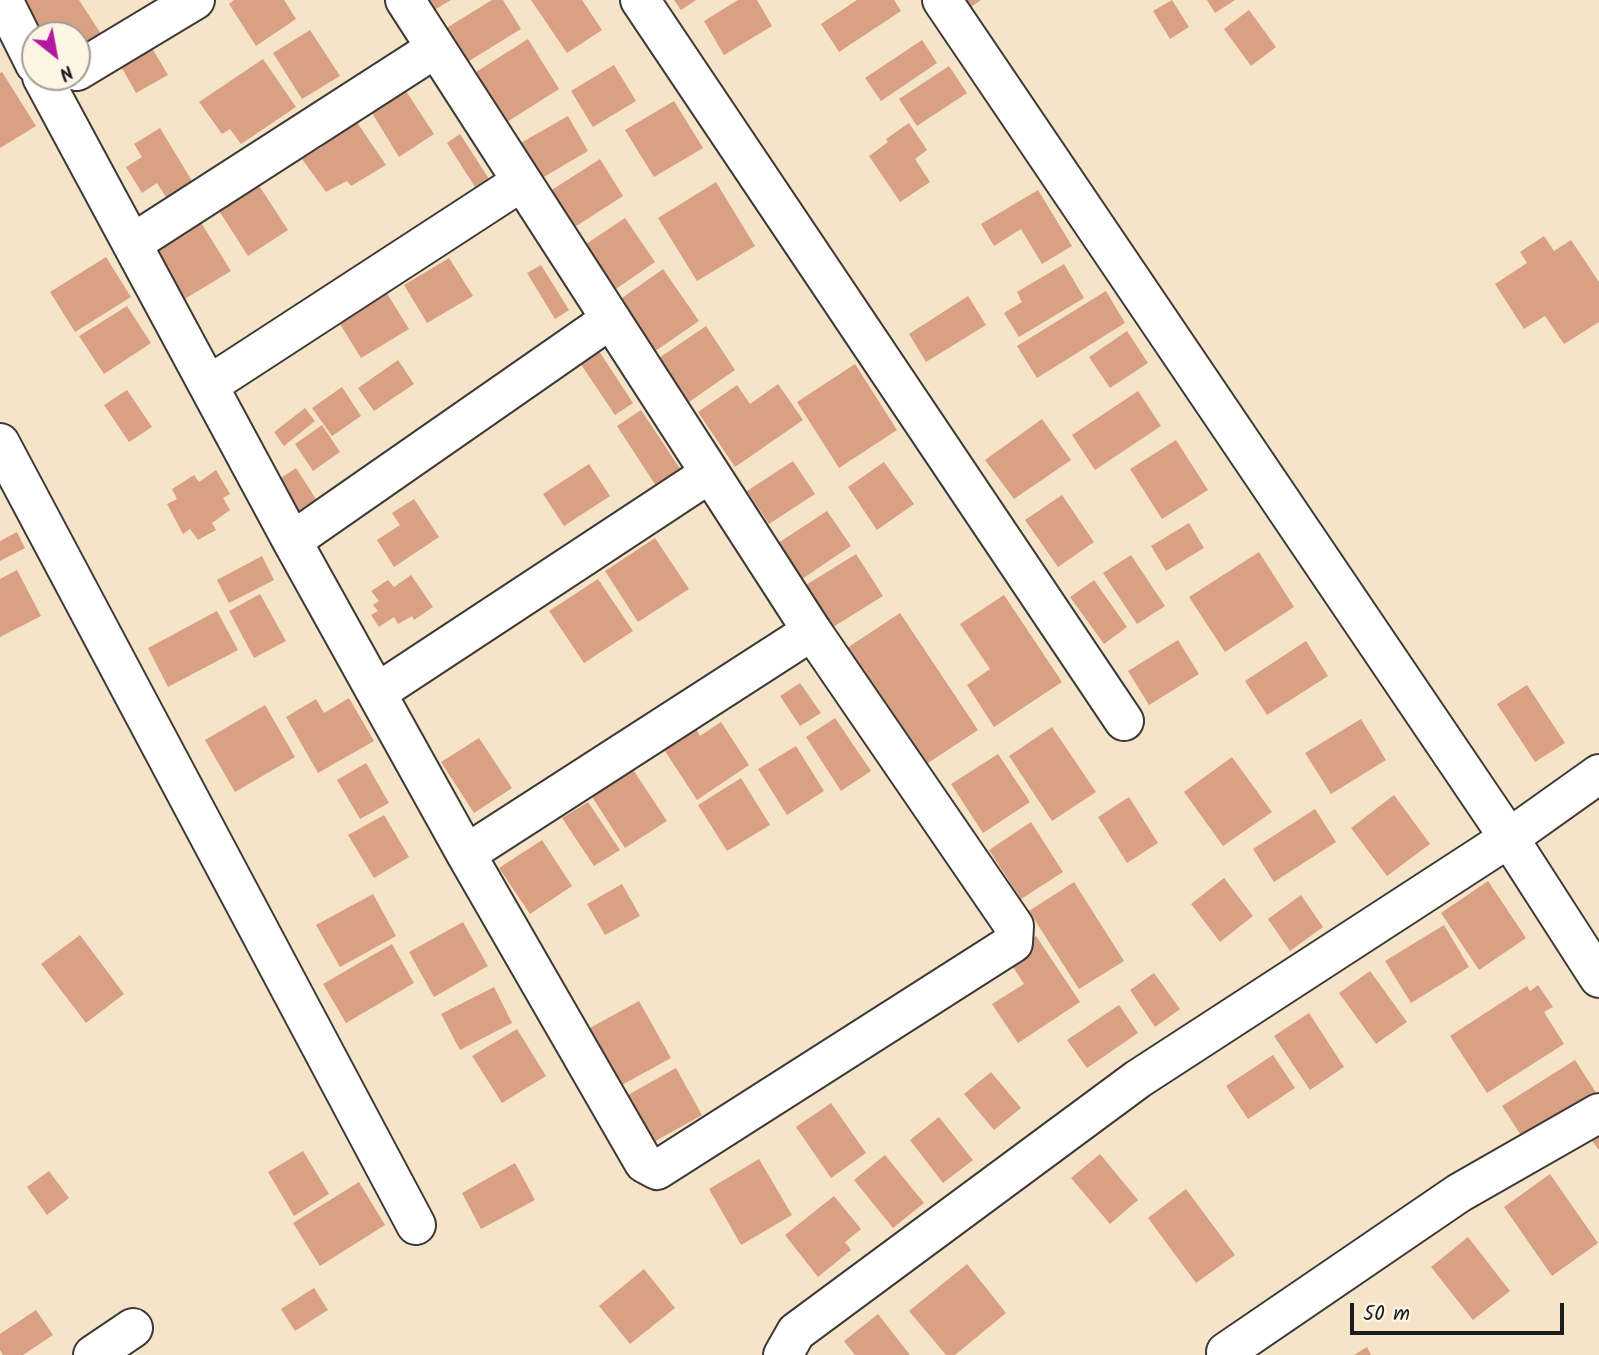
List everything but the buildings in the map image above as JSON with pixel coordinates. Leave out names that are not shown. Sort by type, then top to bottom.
[{"type":"street","points":[[3,0],[21,27]]},
{"type":"street","points":[[91,55],[195,0]]},
{"type":"street","points":[[61,91],[133,243],[292,541],[644,1163],[657,1170],[1013,943],[1014,926],[812,631],[405,0]]},
{"type":"street","points":[[640,0],[1124,721]]},
{"type":"street","points":[[942,0],[1509,838],[1599,978]]},
{"type":"street","points":[[133,243],[436,48]]},
{"type":"street","points":[[209,385],[521,182]]},
{"type":"street","points":[[292,541],[611,319]]},
{"type":"street","points":[[0,443],[416,1225]]},
{"type":"street","points":[[377,692],[709,474]]},
{"type":"street","points":[[467,854],[812,631]]},
{"type":"street","points":[[783,1355],[796,1332],[1138,1079],[1509,838],[1599,774]]},
{"type":"street","points":[[1226,1352],[1459,1193],[1599,1112]]},
{"type":"street","points":[[93,1355],[133,1328]]}]
